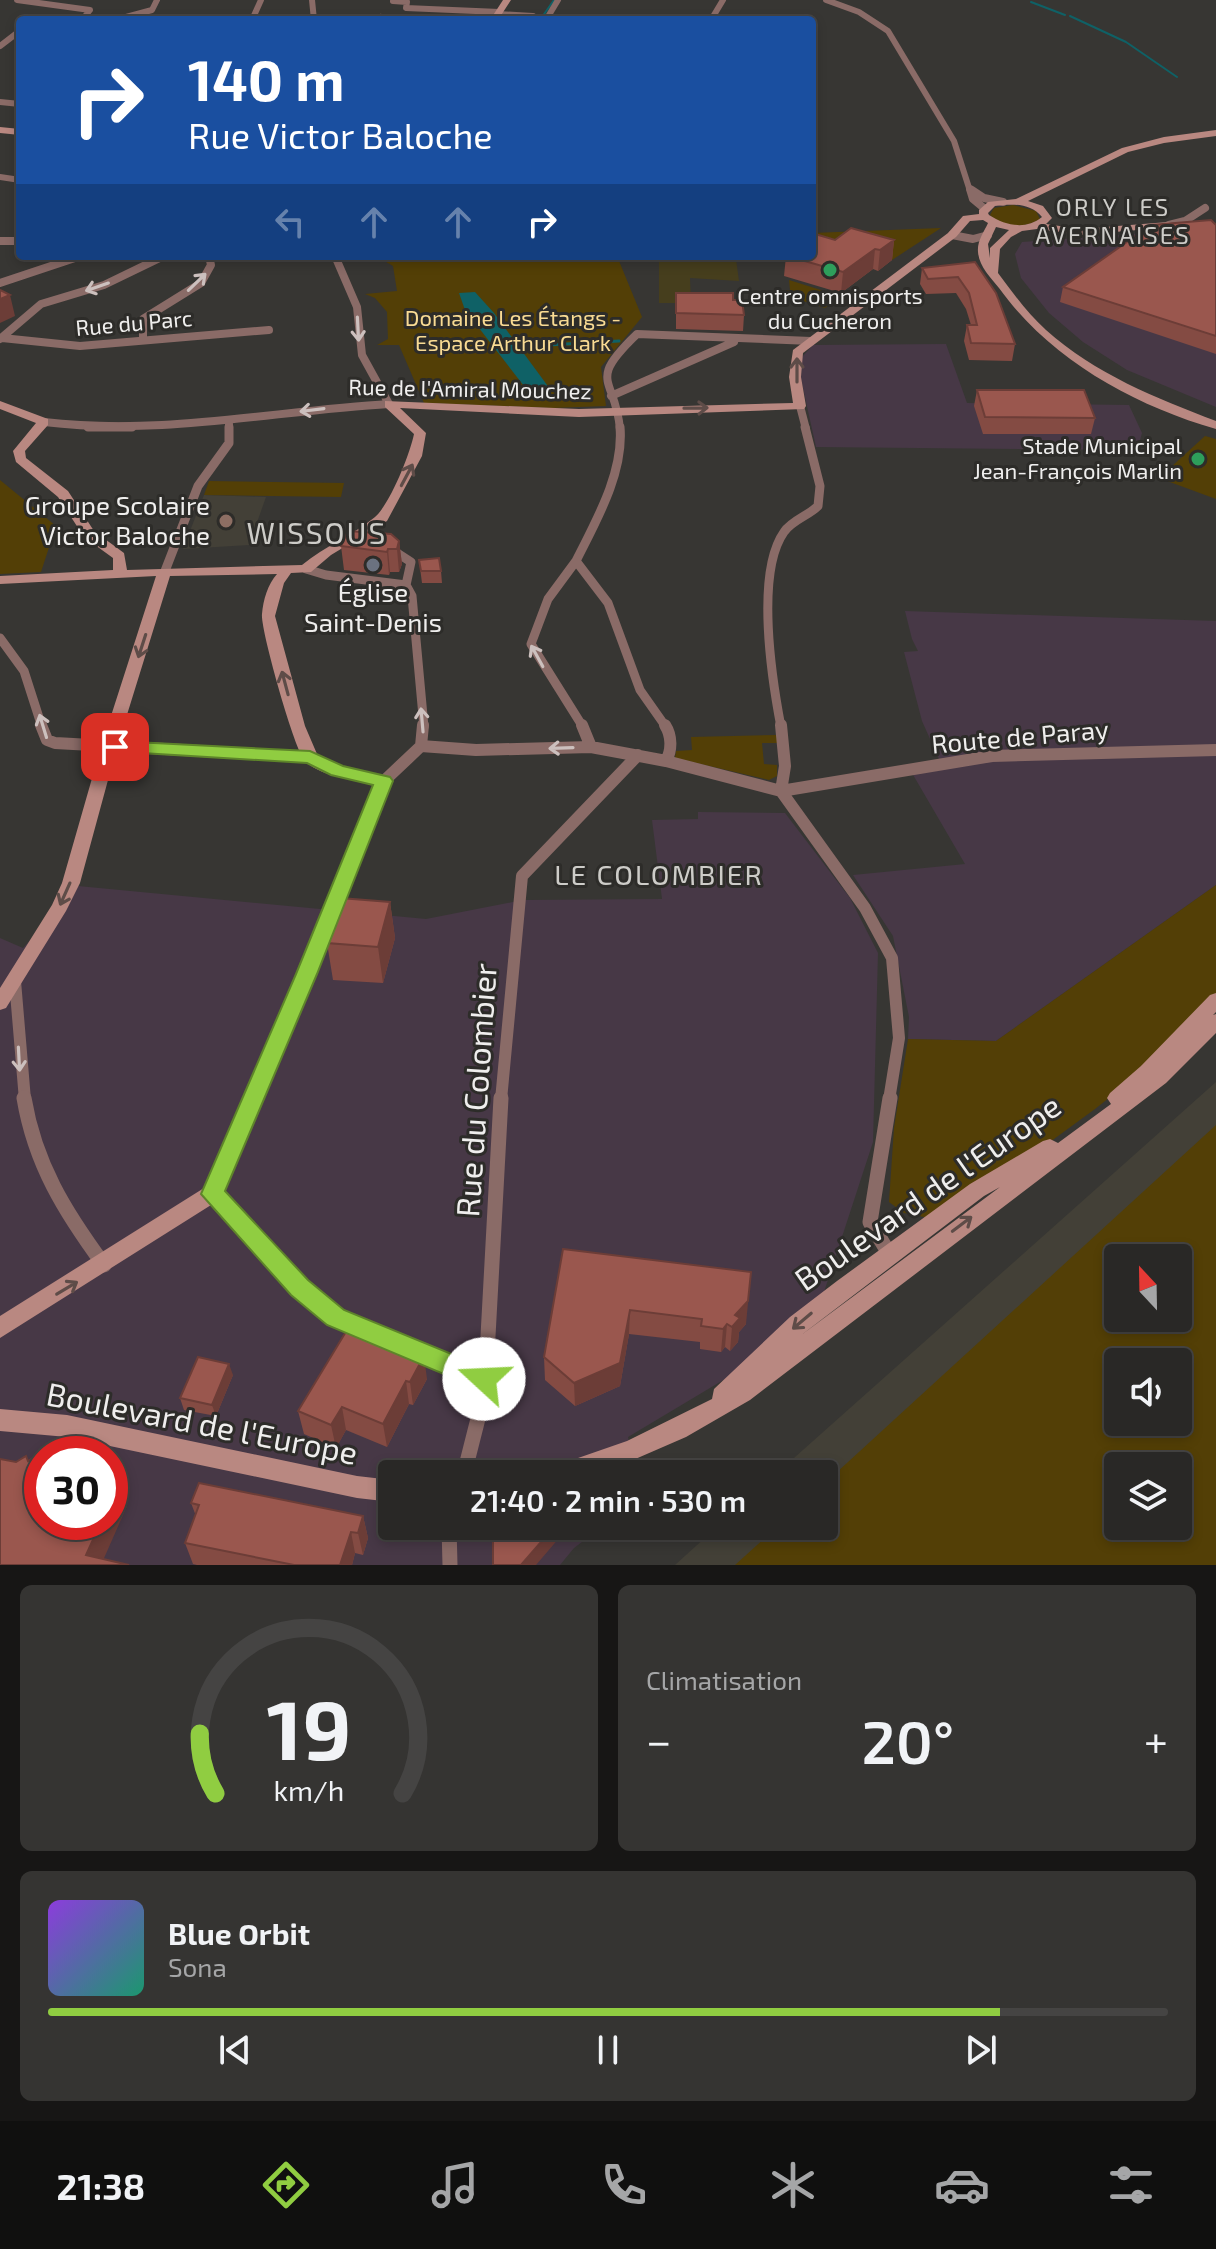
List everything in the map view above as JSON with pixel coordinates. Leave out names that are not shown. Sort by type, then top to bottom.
[{"type":"street","points":[[17,0],[90,10],[85,16]]},
{"type":"street","points":[[130,16],[152,10],[157,0]]},
{"type":"street","points":[[497,15],[507,0]]},
{"type":"street","points":[[826,0],[859,12],[888,31],[954,141],[973,199],[988,216],[988,235],[982,249],[996,277],[1021,312],[1066,352],[1135,392],[1216,425]]},
{"type":"street","points":[[393,1],[407,1],[406,8],[533,16]]},
{"type":"street","points":[[1017,202],[1113,155],[1146,144],[1216,133]]},
{"type":"street","points":[[1039,208],[1083,170]]},
{"type":"street","points":[[972,190],[980,196],[1039,208]]},
{"type":"street","points":[[988,216],[1003,202]]},
{"type":"street","points":[[1039,208],[1043,222]]},
{"type":"street","points":[[1168,225],[1190,218],[1205,208]]},
{"type":"street","points":[[781,791],[787,775],[774,686],[768,591],[771,560],[784,530],[818,506],[820,487],[795,377],[797,352],[952,235],[967,218],[988,216],[1021,228]]},
{"type":"street","points":[[996,277],[995,248],[1007,235],[1021,228],[1043,222],[1080,232],[1200,224],[1190,218]]},
{"type":"street","points":[[952,235],[973,239],[988,235]]},
{"type":"street","points":[[0,283],[69,260]]},
{"type":"street","points":[[1,339],[28,312],[41,304],[104,285],[156,260]]},
{"type":"street","points":[[143,340],[143,319],[201,283],[211,265],[210,260]]},
{"type":"street","points":[[306,569],[364,535],[382,518],[416,456],[421,439],[420,433],[380,392],[362,355],[357,307],[337,260]]},
{"type":"street","name":"Rue du Parc","points":[[1,339],[61,346],[269,330]]},
{"type":"street","points":[[591,747],[583,726],[531,644],[542,608],[564,572],[576,561],[598,516],[622,450],[618,410],[613,406],[605,372],[611,360],[637,334],[811,341]]},
{"type":"street","points":[[611,396],[738,340]]},
{"type":"street","name":"Rue de l'Amiral Mouchez","points":[[44,422],[120,428],[229,422],[337,407],[389,404],[541,412],[800,406]]},
{"type":"street","points":[[0,405],[44,422],[19,451],[20,459],[63,494],[89,534],[119,556],[119,573]]},
{"type":"street","points":[[0,1003],[71,883],[109,747],[165,571],[198,486],[229,443],[229,422]]},
{"type":"street","points":[[0,1328],[212,1194],[384,781],[421,746],[424,731],[415,628],[412,596],[406,585],[411,562],[380,543]]},
{"type":"street","points":[[576,561],[608,603],[640,690],[670,733],[670,754],[666,761]]},
{"type":"street","points":[[0,580],[165,571],[306,569],[326,575],[406,585]]},
{"type":"street","points":[[286,571],[277,582],[268,616],[297,726],[310,757]]},
{"type":"street","points":[[0,638],[19,659],[30,679],[47,740],[109,747],[310,757],[338,771],[384,781]]},
{"type":"street","points":[[421,746],[476,750],[591,747],[666,761],[781,791],[865,908],[892,958],[899,1038],[870,1222],[894,1260]]},
{"type":"street","name":"Route de Paray","points":[[781,791],[992,756],[1216,750]]},
{"type":"street","name":"Rue du Colombier","points":[[468,1460],[485,1391],[501,1101],[522,876],[638,755]]},
{"type":"street","points":[[15,981],[21,1089],[41,1161],[59,1200],[104,1265]]},
{"type":"street","name":"Boulevard de l'Europe","points":[[672,1432],[732,1388],[798,1324],[894,1260],[977,1190],[1044,1151],[1094,1115],[1148,1071],[1216,1000]]},
{"type":"street","name":"Boulevard de l'Europe","points":[[604,1460],[708,1414],[758,1381],[1159,1078],[1216,1021]]},
{"type":"street","points":[[212,1194],[300,1288],[336,1318],[484,1379]]},
{"type":"street","points":[[758,1381],[894,1260],[927,1251]]},
{"type":"street","name":"Boulevard de l'Europe","points":[[0,1420],[67,1426],[378,1489]]},
{"type":"street","points":[[449,1540],[450,1565]]},
{"type":"shaded area","points":[[1216,228],[1216,407],[1127,370],[1083,342],[1049,313],[1021,278],[1015,254],[1022,242]]},
{"type":"shaded area","points":[[946,344],[967,403],[1129,405],[1142,433],[1138,447],[1124,450],[816,447],[801,379],[802,357],[813,345]]},
{"type":"shaded area","name":"Groupe Scolaire Victor Baloche","points":[[204,495],[266,497],[249,545],[183,549]]},
{"type":"shaded area","points":[[905,611],[1216,621],[1216,885],[996,1041],[908,1039],[909,1017],[893,936],[853,875],[965,864],[912,773],[943,768],[922,721],[904,652],[918,651]]},
{"type":"shaded area","points":[[698,812],[785,813],[850,898],[878,953],[873,1142],[824,1292],[725,1379],[628,1437],[633,1460],[378,1460],[378,1540],[585,1540],[560,1565],[0,1565],[0,938],[23,948],[78,886],[426,919],[523,900],[662,899],[652,820],[698,819]]},
{"type":"shaded area","points":[[1216,1082],[1216,1565],[675,1565],[703,1540],[838,1540],[838,1460],[792,1460]]},
{"type":"green space","points":[[1013,205],[1036,211],[1040,219],[1015,225],[990,215],[994,208]]},
{"type":"green space","points":[[941,228],[892,260],[816,256],[816,233]]},
{"type":"green space","name":"Domaine Les Étangs - Espace Arthur Clark","points":[[383,260],[619,260],[642,317],[601,367],[606,406],[552,408],[424,403],[399,345],[377,345],[388,339],[387,312],[375,298],[365,294],[397,291],[393,266]]},
{"type":"green space","points":[[789,280],[840,296],[825,308],[784,295],[783,290],[790,290]]},
{"type":"green space","name":"Stade Municipal Jean-François Marlin","points":[[1205,436],[1216,439],[1216,499],[1159,478]]},
{"type":"green space","points":[[0,480],[56,526],[41,572],[0,574]]},
{"type":"green space","points":[[209,481],[344,483],[341,497],[204,495]]},
{"type":"green space","points":[[777,735],[778,743],[762,743],[764,764],[777,765],[777,776],[769,780],[675,758],[676,751],[692,750],[691,737]]},
{"type":"green space","points":[[1216,885],[1216,995],[1119,1090],[1054,1139],[929,1218],[904,1213],[889,1202],[894,1128],[908,1039],[996,1041]]},
{"type":"green space","points":[[1216,1125],[1216,1565],[735,1565],[763,1540],[838,1540],[838,1471]]},
{"type":"sand","points":[[659,260],[736,260],[739,281],[690,278],[691,303],[659,303]]},
{"type":"water","points":[[475,292],[550,389],[548,394],[534,396],[527,390],[465,310],[459,293]]},
{"type":"building","points":[[1211,220],[1216,225],[1216,336],[1063,287],[1151,225]]},
{"type":"building","points":[[851,228],[894,240],[880,250],[875,249],[843,272],[801,260],[816,260],[816,234],[835,240]]},
{"type":"building","points":[[975,262],[996,293],[1015,344],[971,343],[967,325],[977,325],[969,293],[958,277],[928,279],[922,268]]},
{"type":"building","points":[[0,290],[10,295],[0,299]]},
{"type":"building","points":[[676,293],[733,293],[733,300],[742,300],[744,315],[676,313]]},
{"type":"building","points":[[977,390],[1084,390],[1095,418],[985,417]]},
{"type":"building","points":[[348,531],[391,534],[399,541],[397,549],[388,549],[387,552],[341,546]]},
{"type":"building","points":[[439,558],[441,571],[421,571],[419,560]]},
{"type":"building","points":[[340,898],[390,902],[378,947],[327,943]]},
{"type":"building","points":[[563,1249],[751,1272],[748,1301],[735,1315],[740,1318],[732,1327],[727,1324],[723,1329],[701,1326],[702,1319],[630,1310],[620,1363],[574,1383],[544,1357]]},
{"type":"building","points":[[350,1325],[424,1356],[410,1382],[406,1381],[383,1424],[342,1407],[331,1425],[298,1411]]},
{"type":"building","points":[[198,1357],[229,1364],[212,1405],[180,1398]]},
{"type":"building","points":[[24,1457],[24,1540],[93,1540],[86,1555],[129,1565],[0,1565],[0,1459],[16,1462]]},
{"type":"building","points":[[199,1483],[363,1516],[358,1533],[351,1532],[340,1565],[294,1565],[185,1543],[199,1505],[191,1503]]},
{"type":"building","points":[[493,1540],[543,1540],[521,1565],[493,1565]]},
{"type":"waterway","points":[[543,16],[554,0]]},
{"type":"waterway","points":[[1031,2],[1065,15]]},
{"type":"waterway","points":[[1070,16],[1126,42],[1177,77]]},
{"type":"waterway","points":[[530,346],[619,341]]},
{"type":"place","name":"Centre omnisports du Cucheron","points":[[830,270]]},
{"type":"place","name":"Stade Municipal Jean-François Marlin","points":[[1198,459]]},
{"type":"place","name":"Groupe Scolaire Victor Baloche","points":[[226,521]]},
{"type":"place","name":"Église Saint-Denis","points":[[373,565]]},
{"type":"district","name":"ORLY LES AVERNAISES","points":[[1113,222]]},
{"type":"district","name":"WISSOUS","points":[[317,534]]},
{"type":"district","name":"LE COLOMBIER","points":[[659,875]]},
{"type":"route","points":[[115,747],[310,757],[338,771],[384,781],[212,1194],[300,1288],[336,1318],[484,1379]]}]
